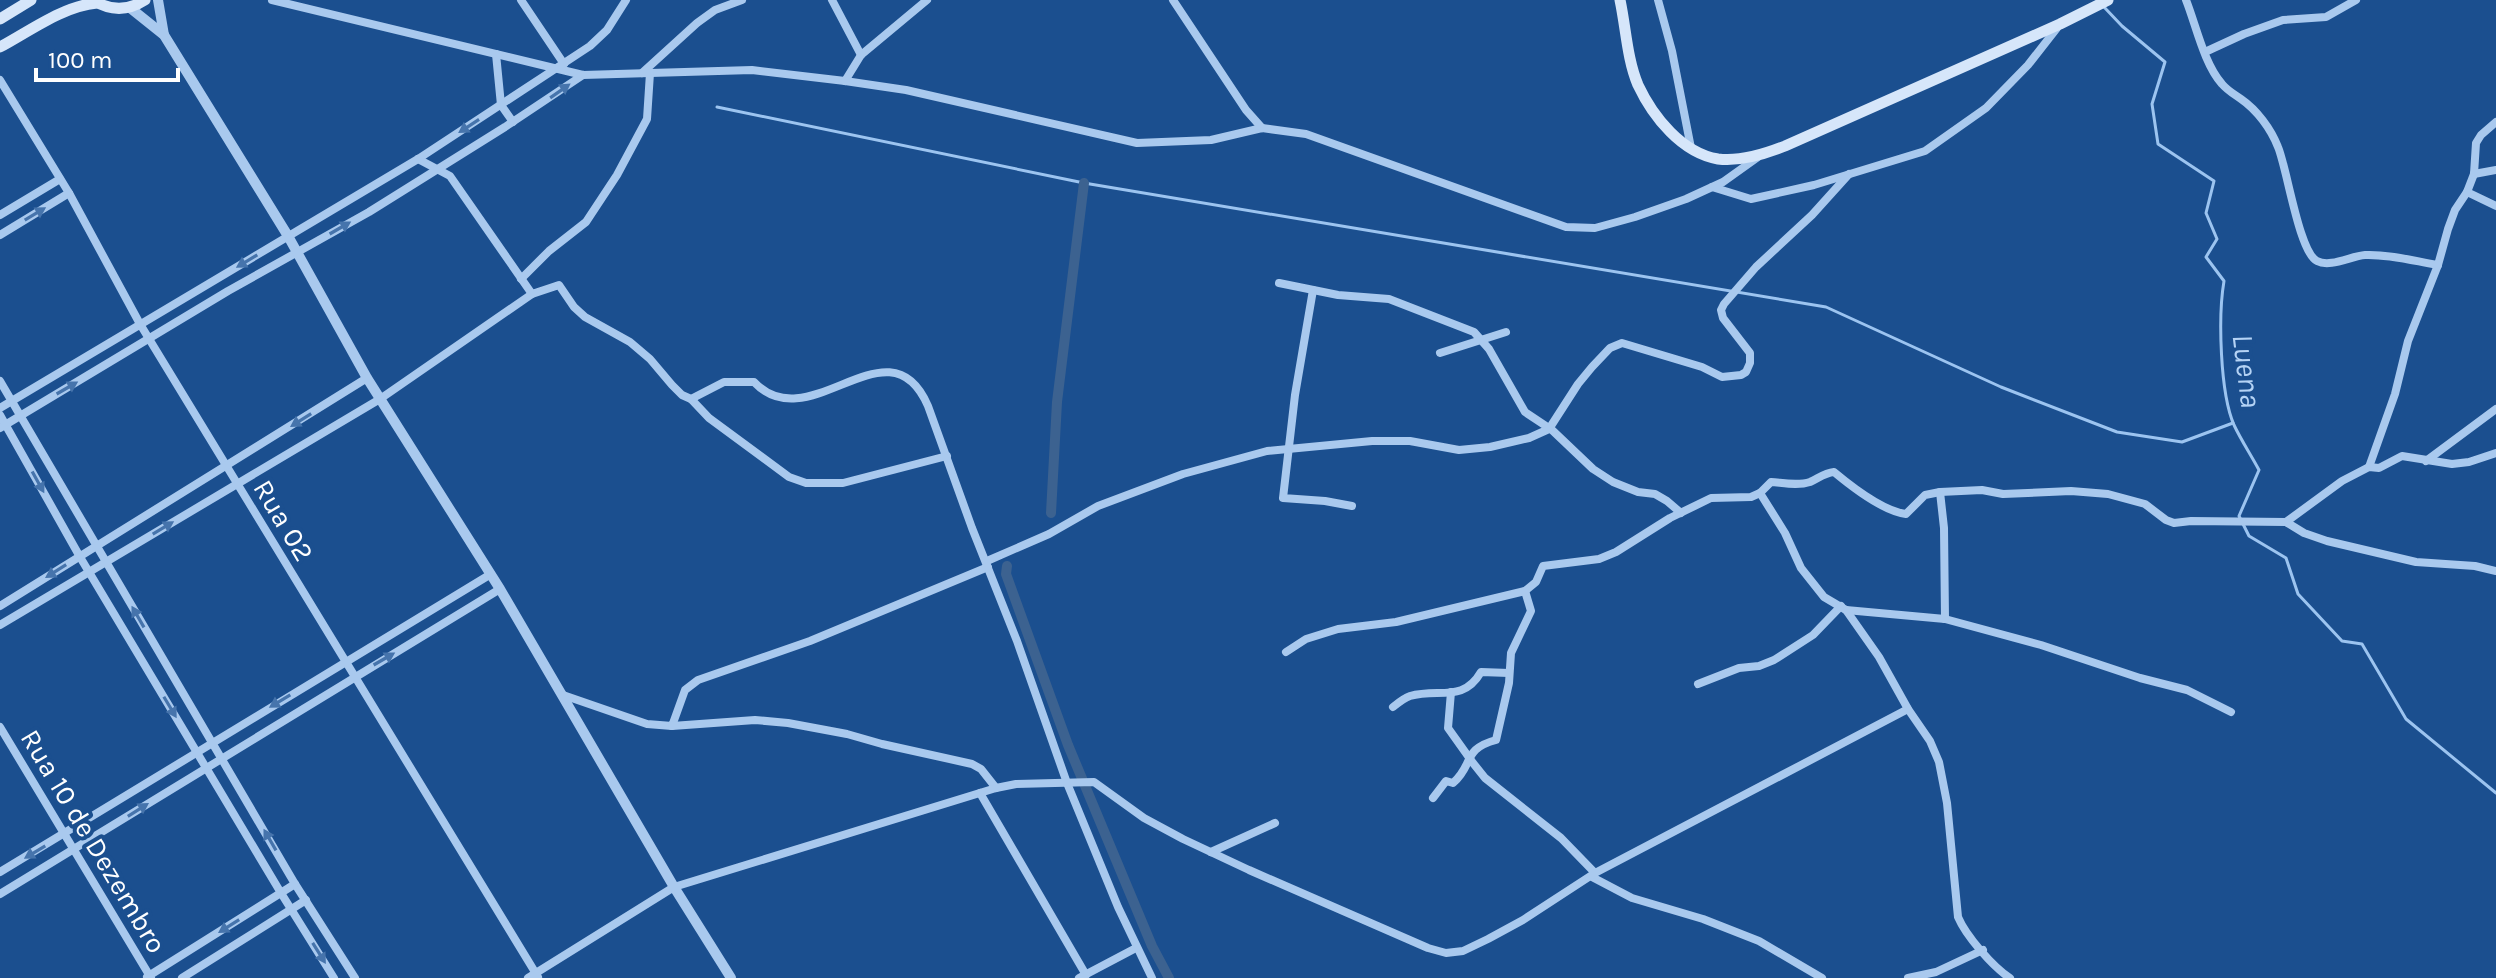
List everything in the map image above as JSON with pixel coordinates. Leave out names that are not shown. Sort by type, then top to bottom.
[{"type":"main road","points":[[0,19],[31,0]]},
{"type":"main road","points":[[0,47],[85,4],[95,2],[113,8],[129,7],[145,0]]},
{"type":"main road","points":[[1620,0],[1638,84],[1656,115],[1672,135],[1691,148],[1718,159],[1758,156],[2108,0]]},
{"type":"street","points":[[158,0],[164,35]]},
{"type":"street","points":[[272,0],[496,54],[561,66],[583,75],[752,70],[845,81],[906,90],[1137,143],[1211,140],[1262,128],[1306,134],[1566,227],[1595,228],[1635,217],[1712,187],[1758,156]]},
{"type":"street","points":[[521,0],[561,66]]},
{"type":"street","points":[[0,408],[418,159],[561,66],[607,30],[626,0]]},
{"type":"street","points":[[832,0],[861,55]]},
{"type":"street","points":[[845,81],[861,55],[927,0]]},
{"type":"street","points":[[1173,0],[1246,110],[1262,128]]},
{"type":"street","points":[[1658,0],[1672,51],[1691,148]]},
{"type":"street","points":[[2186,0],[2210,67],[2220,83],[2257,114],[2279,148],[2298,220],[2314,260],[2330,263],[2364,255],[2438,265]]},
{"type":"street","points":[[2205,52],[2283,20],[2326,17],[2356,0]]},
{"type":"street","points":[[521,279],[549,251],[586,222],[610,186],[647,119],[646,73],[697,23],[715,10],[736,1]]},
{"type":"street","points":[[129,7],[164,35],[288,236],[367,378],[491,574],[674,887],[731,978]]},
{"type":"street","points":[[1712,187],[1751,199],[1925,151],[1986,108],[2065,21]]},
{"type":"street","points":[[496,54],[501,105],[513,122]]},
{"type":"street","points":[[3,426],[438,169],[583,75]]},
{"type":"street","name":"Rua 02","points":[[0,80],[69,193],[140,324],[534,976]]},
{"type":"street","points":[[2369,467],[2395,394],[2408,341],[2438,265],[2455,210],[2474,174],[2476,143],[2496,122]]},
{"type":"street","points":[[418,159],[450,176],[532,294]]},
{"type":"street","points":[[2474,174],[2496,170]]},
{"type":"street","points":[[672,726],[685,690],[698,680],[800,645],[988,564],[1098,506],[1222,462],[1289,447],[1410,441],[1459,450],[1529,438],[1549,429],[1592,367],[1610,348],[1622,343],[1702,367],[1722,377],[1741,375],[1750,363],[1750,353],[1723,318],[1721,310],[1724,304],[1756,267],[1812,215],[1849,174]]},
{"type":"street","points":[[0,215],[60,179]]},
{"type":"street","points":[[2467,192],[2496,206]]},
{"type":"street","points":[[0,235],[69,193]]},
{"type":"street","points":[[1279,283],[1401,302],[1474,332],[1483,340],[1525,412],[1613,482],[1638,492],[1655,494],[1681,513]]},
{"type":"street","points":[[0,625],[380,399],[532,294],[559,285],[585,317],[630,342],[709,418],[789,477],[806,483],[843,483],[947,456]]},
{"type":"street","points":[[1313,290],[1295,395],[1283,498],[1352,506]]},
{"type":"street","points":[[1440,353],[1506,332]]},
{"type":"street","points":[[691,399],[724,382],[754,382],[772,396],[804,399],[855,379],[889,373],[914,381],[922,391],[1067,783],[1136,948],[1152,978]]},
{"type":"street","points":[[0,606],[367,378]]},
{"type":"street","points":[[0,381],[295,884],[355,978]]},
{"type":"street","points":[[2425,461],[2496,409]]},
{"type":"street","points":[[0,415],[3,426],[80,557],[334,978]]},
{"type":"street","points":[[2286,522],[2342,481],[2369,467],[2379,468],[2402,456],[2460,463],[2496,453]]},
{"type":"street","points":[[1286,652],[1306,639],[1338,629],[1396,622],[1525,591],[1536,582],[1543,566],[1599,559],[1711,498],[1731,499],[1760,493],[1771,482],[1797,485],[1834,472],[1858,492],[1898,513],[1906,514],[1925,495],[1940,492],[1982,490],[2003,494],[2071,491],[2108,494],[2145,504],[2174,523],[2286,522],[2304,533],[2327,541],[2416,562],[2475,566],[2496,571]]},
{"type":"street","points":[[1940,492],[1944,528],[1945,619]]},
{"type":"street","points":[[1760,493],[1785,533],[1801,568],[1824,597],[1843,608],[1879,657],[1930,741],[1939,762],[1952,848],[1957,910],[1965,929],[1996,967],[2010,978]]},
{"type":"street","points":[[0,872],[491,574]]},
{"type":"street","points":[[0,894],[500,589]]},
{"type":"street","points":[[1433,798],[1446,781],[1453,783],[1461,776],[1475,749],[1496,740],[1511,653],[1531,611],[1525,591]]},
{"type":"street","points":[[1698,684],[1739,668],[1759,666],[1774,660],[1813,635],[1843,608],[1945,619],[2187,690],[2231,712]]},
{"type":"street","points":[[1393,707],[1407,696],[1460,692],[1474,684],[1481,672],[1509,673]]},
{"type":"street","points":[[1451,692],[1448,728],[1485,778],[1561,838],[1593,875],[1632,898],[1703,919],[1759,941],[1822,978]]},
{"type":"street","points":[[563,695],[647,724],[672,726],[755,720],[809,726],[972,764],[981,769],[996,788]]},
{"type":"street","points":[[534,976],[674,887],[1016,784],[1094,782],[1144,818],[1211,852],[1391,933],[1446,953],[1463,951],[1593,875],[1908,709]]},
{"type":"street","name":"Rua 10 de Dezembro","points":[[0,727],[148,977]]},
{"type":"street","points":[[980,793],[1082,976],[1136,948]]},
{"type":"street","points":[[1211,852],[1275,823]]},
{"type":"street","points":[[148,977],[295,884]]},
{"type":"street","points":[[182,978],[306,900]]},
{"type":"street","points":[[1908,978],[1936,972],[1983,950]]},
{"type":"waterway","name":"Luena","points":[[2104,7],[2165,62],[2152,104],[2158,144],[2214,181],[2206,213],[2217,239],[2206,257],[2224,281],[2221,334],[2223,375],[2234,425],[2259,470],[2239,516],[2249,536],[2286,558],[2298,594],[2342,641],[2362,644],[2406,719],[2496,793]]},
{"type":"waterway","points":[[717,107],[1084,183],[1826,307],[2001,387],[2117,432],[2182,442],[2233,423]]},
{"type":"waterway","points":[[1051,513],[1057,402],[1084,183]]},
{"type":"waterway","points":[[1007,566],[1006,574],[1068,745],[1152,946],[1169,978]]}]
